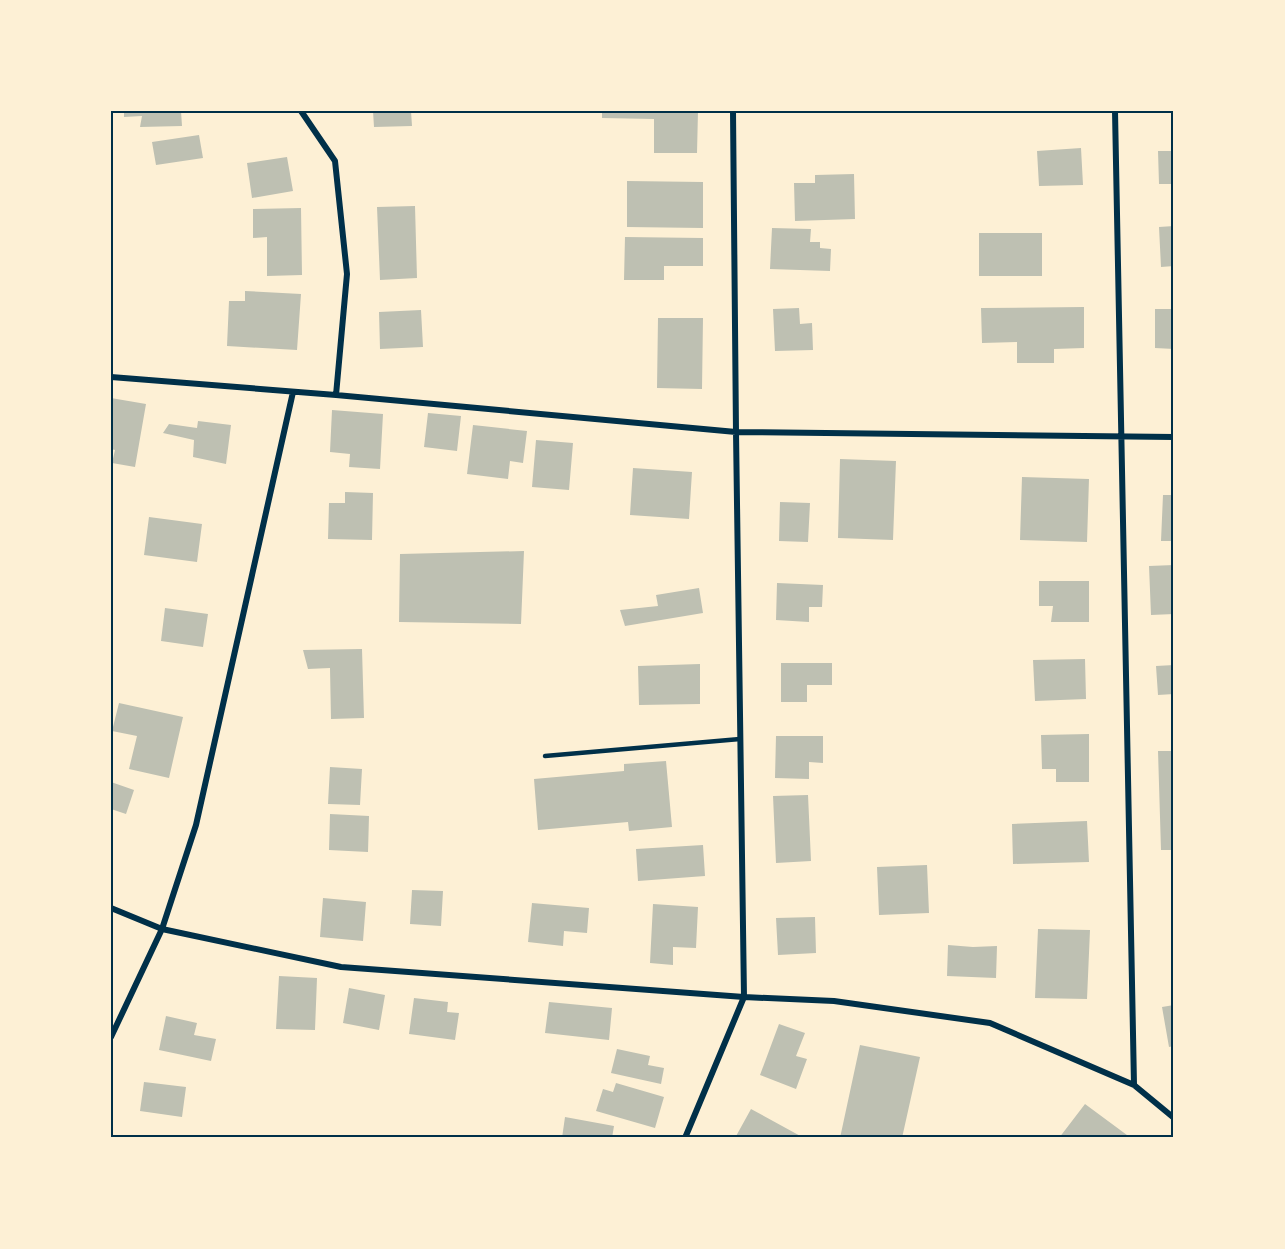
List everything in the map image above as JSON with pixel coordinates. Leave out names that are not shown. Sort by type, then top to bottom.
[{"type":"street","points":[[301,111],[335,161],[347,274],[336,395]]},
{"type":"street","points":[[685,1138],[744,997],[733,111]]},
{"type":"street","points":[[1115,111],[1134,1085]]},
{"type":"street","points":[[111,377],[736,432],[1174,437]]},
{"type":"street","points":[[111,1037],[162,929],[196,825],[293,392]]},
{"type":"street","points":[[111,908],[162,929],[341,967],[744,997],[834,1001],[990,1023],[1134,1085],[1174,1118]]},
{"type":"lane","points":[[545,756],[740,739]]},
{"type":"building","points":[[124,111],[181,111],[182,126],[140,127],[142,116],[124,117]]},
{"type":"building","points":[[373,111],[411,111],[412,126],[374,127]]},
{"type":"building","points":[[602,111],[698,111],[697,153],[654,153],[654,119],[602,118]]},
{"type":"building","points":[[199,135],[203,158],[156,165],[152,142]]},
{"type":"building","points":[[1081,148],[1083,185],[1039,186],[1037,151]]},
{"type":"building","points":[[1158,151],[1174,151],[1174,184],[1159,184]]},
{"type":"building","points":[[287,157],[293,191],[252,198],[247,163]]},
{"type":"building","points":[[854,174],[855,219],[795,221],[794,183],[815,183],[815,175]]},
{"type":"building","points":[[627,181],[703,182],[703,228],[627,227]]},
{"type":"building","points":[[415,206],[417,278],[380,280],[377,207]]},
{"type":"building","points":[[301,208],[302,275],[267,276],[267,237],[253,238],[253,209]]},
{"type":"building","points":[[1174,226],[1174,266],[1161,267],[1159,227]]},
{"type":"building","points":[[772,228],[811,229],[810,242],[820,242],[820,248],[831,249],[830,271],[770,269]]},
{"type":"building","points":[[979,233],[1042,233],[1042,276],[979,276]]},
{"type":"building","points":[[625,237],[703,238],[703,266],[664,266],[664,280],[624,280]]},
{"type":"building","points":[[245,291],[301,294],[297,350],[227,346],[229,301],[245,301]]},
{"type":"building","points":[[1084,307],[1084,348],[1054,349],[1054,363],[1017,363],[1017,342],[982,343],[981,308]]},
{"type":"building","points":[[799,308],[800,324],[812,323],[813,350],[775,351],[773,309]]},
{"type":"building","points":[[1155,309],[1174,309],[1174,349],[1155,348]]},
{"type":"building","points":[[421,310],[423,347],[380,349],[379,312]]},
{"type":"building","points":[[658,318],[703,318],[702,389],[657,388]]},
{"type":"building","points":[[111,398],[146,404],[135,467],[112,463],[115,450],[111,449]]},
{"type":"building","points":[[332,410],[383,414],[380,469],[349,467],[350,454],[330,452]]},
{"type":"building","points":[[428,413],[461,416],[457,451],[424,447]]},
{"type":"building","points":[[198,421],[231,425],[226,464],[193,457],[194,440],[163,433],[169,424],[197,428]]},
{"type":"building","points":[[473,425],[527,431],[523,463],[510,461],[508,479],[467,474]]},
{"type":"building","points":[[536,440],[573,443],[569,490],[532,487]]},
{"type":"building","points":[[840,459],[896,461],[893,540],[838,538]]},
{"type":"building","points":[[633,468],[692,472],[689,519],[630,515]]},
{"type":"building","points":[[1022,477],[1089,479],[1087,542],[1020,540]]},
{"type":"building","points":[[345,492],[373,493],[372,540],[328,539],[329,503],[345,503]]},
{"type":"building","points":[[1163,495],[1174,495],[1174,541],[1161,541]]},
{"type":"building","points":[[780,502],[810,503],[808,542],[779,541]]},
{"type":"building","points":[[149,517],[202,524],[197,562],[144,555]]},
{"type":"building","points":[[524,551],[521,624],[399,622],[400,554]]},
{"type":"building","points":[[1174,565],[1174,614],[1151,615],[1149,566]]},
{"type":"building","points":[[1039,581],[1089,581],[1089,622],[1051,622],[1053,606],[1039,606]]},
{"type":"building","points":[[777,583],[823,585],[822,607],[809,607],[809,622],[776,620]]},
{"type":"building","points":[[699,588],[703,613],[625,626],[620,610],[658,606],[656,595]]},
{"type":"building","points":[[165,608],[208,614],[203,647],[161,641]]},
{"type":"building","points":[[362,649],[364,718],[331,719],[330,668],[308,669],[303,650]]},
{"type":"building","points":[[1085,659],[1086,699],[1035,701],[1033,660]]},
{"type":"building","points":[[781,663],[832,663],[832,685],[807,685],[807,702],[781,702]]},
{"type":"building","points":[[700,664],[700,704],[639,705],[638,666]]},
{"type":"building","points":[[1174,665],[1174,694],[1158,695],[1156,666]]},
{"type":"building","points":[[119,703],[183,717],[169,778],[129,769],[137,736],[112,731]]},
{"type":"building","points":[[1089,734],[1089,782],[1056,782],[1056,769],[1042,769],[1041,735]]},
{"type":"building","points":[[776,736],[823,736],[823,763],[809,762],[809,779],[775,778]]},
{"type":"building","points":[[1158,751],[1174,751],[1174,850],[1161,850]]},
{"type":"building","points":[[666,761],[672,827],[629,831],[628,822],[538,830],[534,779],[624,771],[624,764]]},
{"type":"building","points":[[330,767],[362,769],[360,805],[328,804]]},
{"type":"building","points":[[111,782],[134,790],[126,814],[111,809]]},
{"type":"building","points":[[808,795],[811,861],[776,863],[773,796]]},
{"type":"building","points":[[330,814],[369,816],[368,852],[329,850]]},
{"type":"building","points":[[1087,821],[1089,862],[1013,864],[1012,824]]},
{"type":"building","points":[[703,845],[705,876],[638,881],[636,849]]},
{"type":"building","points":[[927,865],[929,913],[879,915],[877,867]]},
{"type":"building","points":[[412,890],[443,891],[441,926],[410,924]]},
{"type":"building","points":[[323,898],[366,902],[363,941],[320,937]]},
{"type":"building","points":[[532,903],[589,908],[587,933],[564,931],[563,946],[528,942]]},
{"type":"building","points":[[653,904],[698,907],[696,948],[673,947],[673,965],[650,963]]},
{"type":"building","points":[[815,917],[816,953],[778,955],[776,918]]},
{"type":"building","points":[[1038,929],[1090,930],[1087,999],[1035,998]]},
{"type":"building","points":[[948,945],[997,946],[996,978],[947,976]]},
{"type":"building","points":[[279,976],[317,978],[315,1030],[276,1029]]},
{"type":"building","points":[[349,988],[385,995],[379,1030],[343,1023]]},
{"type":"building","points":[[414,998],[448,1002],[447,1012],[459,1013],[455,1040],[409,1034]]},
{"type":"building","points":[[549,1002],[612,1008],[609,1040],[545,1033]]},
{"type":"building","points":[[1174,1005],[1174,1046],[1169,1047],[1162,1007]]},
{"type":"building","points":[[166,1016],[197,1023],[194,1035],[216,1039],[211,1061],[159,1050]]},
{"type":"building","points":[[779,1024],[805,1033],[796,1056],[807,1059],[796,1089],[760,1075]]},
{"type":"building","points":[[860,1045],[920,1057],[902,1138],[840,1138]]},
{"type":"building","points":[[617,1049],[650,1056],[648,1065],[664,1068],[661,1084],[611,1073]]},
{"type":"building","points":[[144,1082],[186,1087],[182,1117],[140,1111]]},
{"type":"building","points":[[616,1083],[664,1097],[655,1128],[596,1111],[603,1089],[613,1092]]},
{"type":"building","points":[[1085,1104],[1131,1138],[1059,1138]]},
{"type":"building","points":[[751,1109],[804,1138],[735,1138]]},
{"type":"building","points":[[565,1117],[614,1126],[612,1138],[562,1138]]}]
